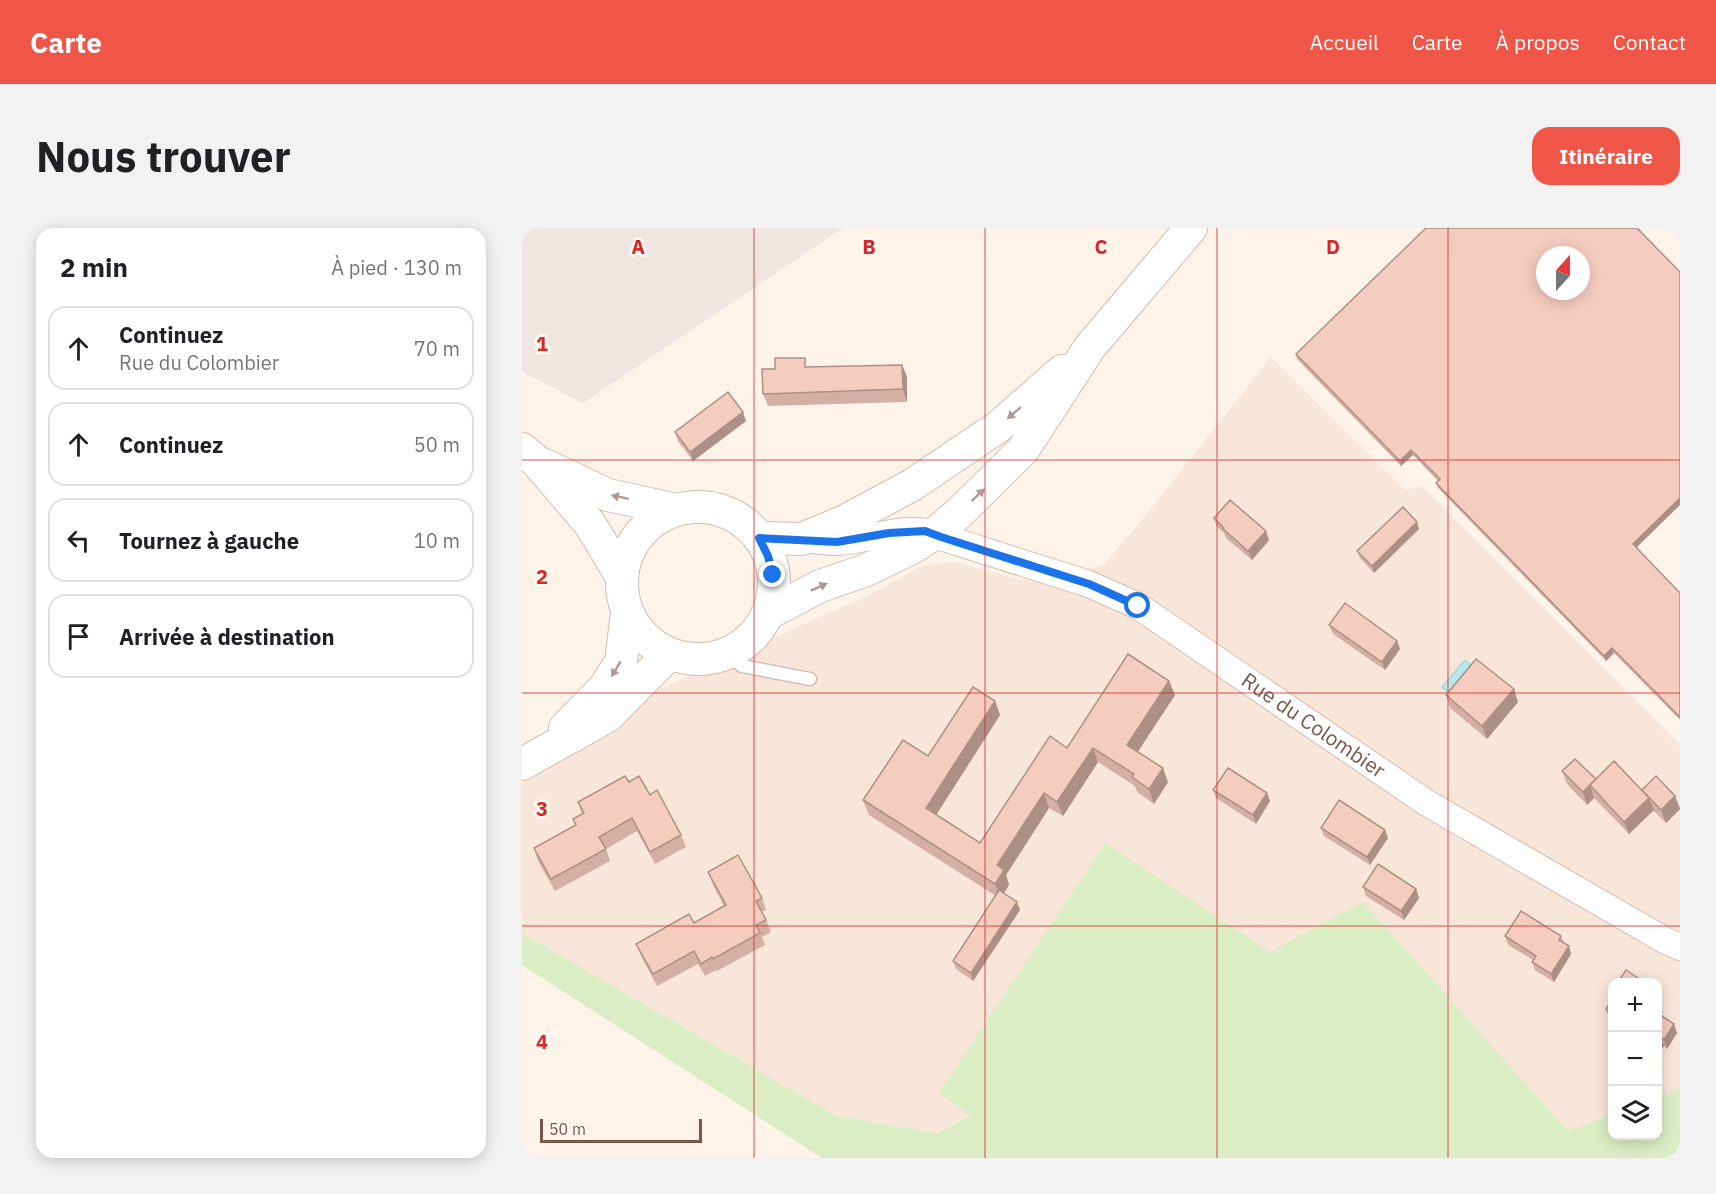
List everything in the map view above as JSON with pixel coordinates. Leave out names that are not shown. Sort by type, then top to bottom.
[{"type":"street","points":[[767,614],[820,586],[864,571],[912,548],[934,534],[958,514],[1023,450],[1090,347],[1191,228]]},
{"type":"street","points":[[759,538],[802,539],[843,522],[912,485],[998,427],[1090,347]]},
{"type":"street","points":[[529,455],[608,495],[677,510]]},
{"type":"street","points":[[529,455],[590,524],[621,577]]},
{"type":"street","points":[[700,507],[722,511],[743,522],[759,538],[768,556],[773,575],[773,595],[767,614],[744,644],[728,653],[709,658],[688,659],[669,654],[652,644],[638,630],[627,613],[622,595],[621,577],[627,555],[639,535],[656,519],[677,510],[700,507]]},
{"type":"street","name":"Rue du Colombier","points":[[802,539],[837,542],[889,533],[925,531],[1089,584],[1138,606],[1428,803],[1680,948]]},
{"type":"street","points":[[531,759],[604,688],[621,662],[627,613]]},
{"type":"street","points":[[531,759],[608,716],[669,654]]},
{"type":"lane","points":[[728,653],[742,666],[810,680]]},
{"type":"shaded area","points":[[522,228],[843,228],[583,403],[522,372]]},
{"type":"shaded area","points":[[1271,357],[1405,490],[1422,486],[1680,745],[1680,1089],[1662,1096],[1662,978],[1608,978],[1608,1116],[1568,1131],[1363,902],[937,1133],[836,1116],[522,933],[522,751],[871,594],[921,566],[953,562],[1031,582],[1103,565],[1133,531]]},
{"type":"green space","points":[[1105,843],[1270,952],[1363,902],[1568,1131],[1608,1116],[1608,1140],[1662,1140],[1662,1096],[1680,1089],[1680,1158],[822,1158],[522,965],[522,933],[836,1116],[937,1133],[971,1115],[939,1093]]},
{"type":"water","points":[[1465,660],[1475,669],[1452,696],[1442,687]]},
{"type":"building","points":[[1426,228],[1637,228],[1680,272],[1680,498],[1633,544],[1680,593],[1680,717],[1612,648],[1604,656],[1436,483],[1440,479],[1411,450],[1400,461],[1296,354]]},
{"type":"building","points":[[775,358],[805,358],[805,367],[902,365],[903,389],[763,394],[762,369],[775,369]]},
{"type":"building","points":[[728,392],[743,412],[690,452],[675,432]]},
{"type":"building","points":[[1230,500],[1266,531],[1248,551],[1214,518]]},
{"type":"building","points":[[1403,507],[1417,522],[1372,566],[1357,551]]},
{"type":"building","points":[[1345,603],[1397,641],[1382,662],[1329,625]]},
{"type":"building","points":[[1128,654],[1169,681],[1127,745],[1163,768],[1149,789],[1132,777],[1134,774],[1093,748],[1057,802],[1044,793],[997,865],[1004,870],[995,884],[863,800],[903,740],[928,756],[973,687],[995,701],[926,808],[980,843],[1050,736],[1067,748]]},
{"type":"building","points":[[1476,659],[1514,689],[1482,726],[1446,695]]},
{"type":"building","points":[[1575,759],[1596,779],[1583,792],[1562,771]]},
{"type":"building","points":[[1614,761],[1649,798],[1624,822],[1590,785]]},
{"type":"building","points":[[1228,768],[1267,793],[1253,815],[1213,790]]},
{"type":"building","points":[[625,776],[629,782],[639,776],[650,795],[657,790],[681,835],[650,852],[632,818],[599,837],[606,849],[551,879],[534,848],[576,825],[573,819],[584,813],[578,802]]},
{"type":"building","points":[[1656,776],[1675,796],[1661,810],[1642,790]]},
{"type":"building","points":[[1339,800],[1385,830],[1367,857],[1321,828]]},
{"type":"building","points":[[738,855],[762,898],[756,901],[766,920],[756,925],[760,933],[701,964],[694,951],[653,974],[636,944],[689,914],[694,923],[726,905],[708,872]]},
{"type":"building","points":[[1378,864],[1416,889],[1401,911],[1363,887]]},
{"type":"building","points":[[999,890],[1017,902],[971,973],[953,961]]},
{"type":"building","points":[[1521,911],[1561,936],[1559,940],[1569,946],[1551,974],[1532,962],[1536,956],[1505,936]]},
{"type":"building","points":[[1626,970],[1638,978],[1621,978]]},
{"type":"building","points":[[1662,1016],[1674,1024],[1664,1040],[1662,1038]]},
{"type":"route","points":[[773,575],[768,556],[759,538],[837,542],[889,533],[925,531],[1089,584],[1138,606]]}]
